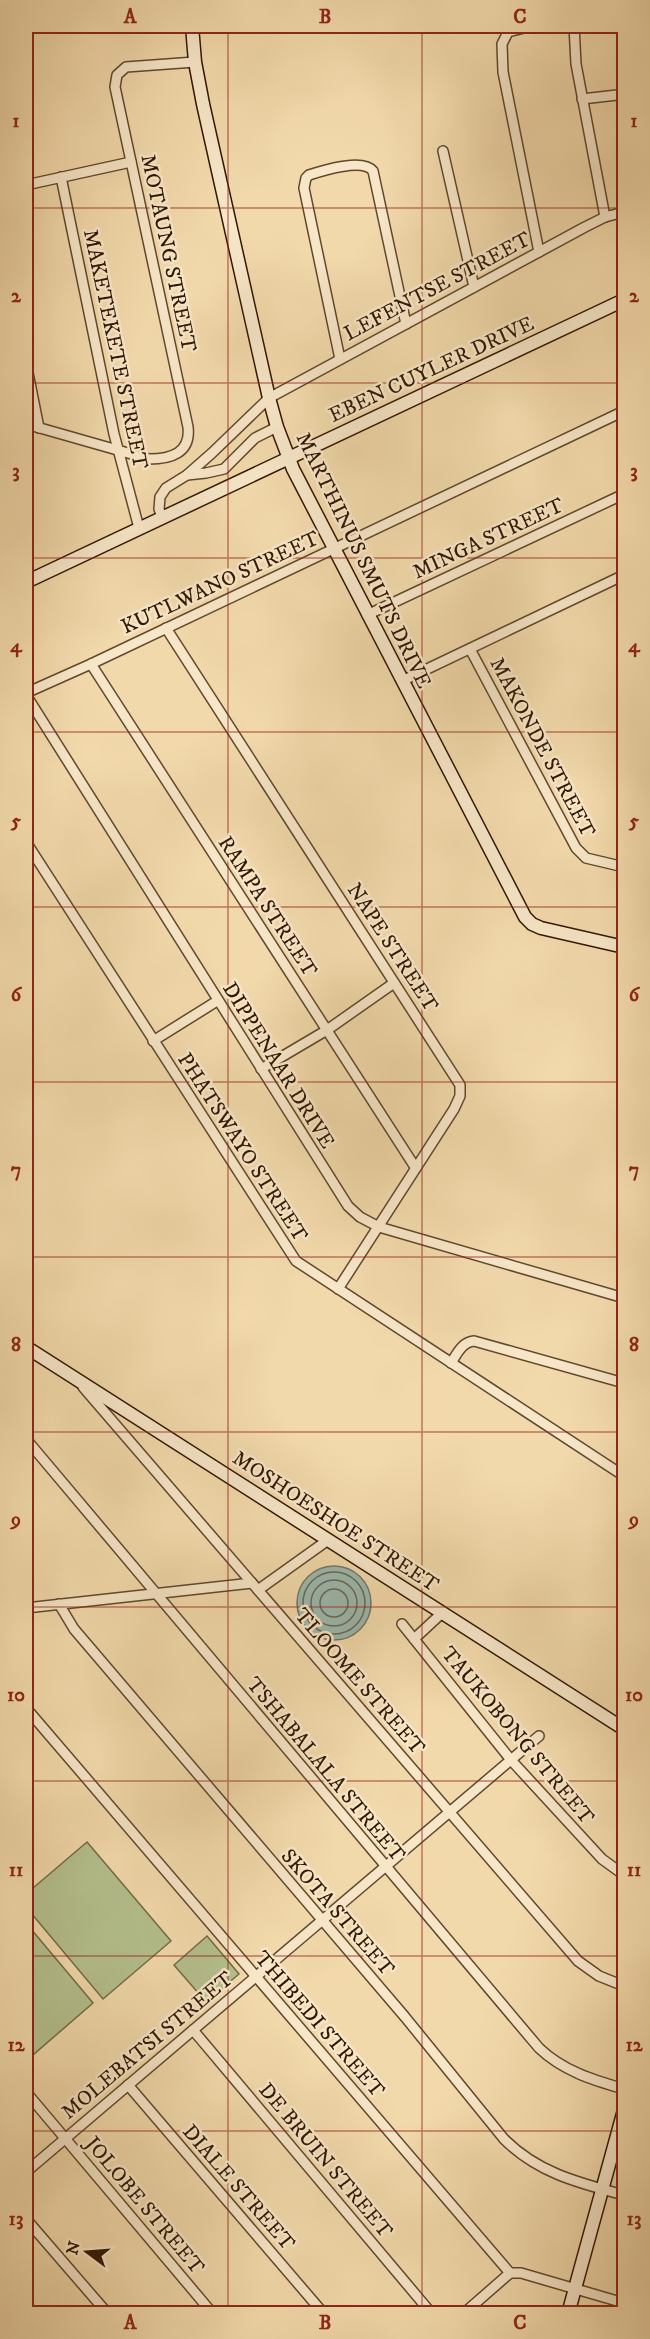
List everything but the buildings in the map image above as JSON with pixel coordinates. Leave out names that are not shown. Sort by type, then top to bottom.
[{"type":"street","name":"MARTHINUS SMUTS DRIVE","points":[[192,26],[195,62],[269,398],[289,458],[525,917],[532,924],[541,928],[624,947]]},
{"type":"street","points":[[539,252],[507,100],[502,44],[505,34],[528,26],[568,26]]},
{"type":"street","points":[[574,26],[575,55],[582,99],[605,217]]},
{"type":"street","name":"MOTAUNG STREET","points":[[118,451],[149,459],[162,458],[184,449],[189,436],[115,92],[117,75],[126,68],[195,62]]},
{"type":"street","points":[[582,99],[617,95]]},
{"type":"street","points":[[443,151],[474,287]]},
{"type":"street","points":[[26,184],[131,162]]},
{"type":"street","points":[[340,359],[304,183],[306,178],[316,173],[359,164],[370,168],[376,184],[406,324]]},
{"type":"street","name":"MAKETEKETE STREET","points":[[60,177],[118,451],[139,528]]},
{"type":"street","name":"LEFENTSE STREET","points":[[162,517],[159,509],[160,497],[166,488],[187,475],[269,398],[605,217],[624,212]]},
{"type":"street","name":"EBEN CUYLER DRIVE","points":[[26,582],[624,300]]},
{"type":"street","points":[[26,363],[39,428]]},
{"type":"street","name":"KUTLWANO STREET","points":[[26,694],[624,411]]},
{"type":"street","points":[[26,424],[118,451]]},
{"type":"street","points":[[187,475],[224,469],[255,438],[277,427]]},
{"type":"street","name":"MINGA STREET","points":[[368,615],[624,494]]},
{"type":"street","points":[[402,681],[624,575]]},
{"type":"street","name":"NAPE STREET","points":[[166,627],[458,1080],[461,1090],[454,1109],[338,1289]]},
{"type":"street","name":"MAKONDE STREET","points":[[470,649],[576,848],[586,858],[624,867]]},
{"type":"street","name":"RAMPA STREET","points":[[91,664],[415,1167]]},
{"type":"street","name":"DIPPENAAR DRIVE","points":[[26,694],[348,1206],[360,1217],[379,1227],[624,1298]]},
{"type":"street","name":"PHATSWAYO STREET","points":[[26,842],[290,1254],[307,1269],[624,1476]]},
{"type":"street","points":[[261,1069],[327,1030],[394,983]]},
{"type":"street","points":[[153,1041],[217,1000]]},
{"type":"street","points":[[451,1363],[462,1346],[474,1341],[624,1383]]},
{"type":"street","name":"MOSHOESHOE STREET","points":[[26,1347],[624,1730]]},
{"type":"street","name":"TLOOME STREET","points":[[80,1383],[578,1961],[599,1976],[624,1986]]},
{"type":"street","name":"TSHABALALA STREET","points":[[26,1439],[385,1867],[548,2056],[572,2072],[624,2089]]},
{"type":"street","points":[[26,1608],[156,1593],[255,1586],[328,1540]]},
{"type":"street","name":"SKOTA STREET","points":[[59,1604],[74,1629],[518,2153],[546,2171],[624,2195]]},
{"type":"street","name":"TAUKOBONG STREET","points":[[414,1639],[442,1613]]},
{"type":"street","name":"TAUKOBONG STREET","points":[[402,1624],[511,1760],[602,1859],[624,1875]]},
{"type":"street","name":"THIBEDI STREET","points":[[26,1708],[510,2273]]},
{"type":"street","name":"MOLEBATSI STREET","points":[[26,2172],[539,1736]]},
{"type":"street","name":"DE BRUIN STREET","points":[[193,2030],[432,2313]]},
{"type":"street","name":"DIALE STREET","points":[[128,2085],[324,2313]]},
{"type":"street","name":"JOLOBE STREET","points":[[26,2092],[213,2313]]},
{"type":"street","points":[[567,2313],[624,2109]]},
{"type":"street","points":[[26,2219],[108,2313]]},
{"type":"street","points":[[463,2313],[510,2273],[521,2273],[624,2303]]},
{"type":"green space","points":[[87,1842],[171,1941],[103,1999],[26,1907],[26,1894]]},
{"type":"green space","points":[[26,1923],[93,2003],[26,2061]]},
{"type":"green space","points":[[207,1936],[239,1974],[206,2002],[174,1965]]},
{"type":"water","points":[[334,1566],[348,1569],[360,1577],[368,1589],[371,1603],[368,1617],[360,1629],[348,1637],[334,1640],[320,1637],[308,1629],[300,1617],[297,1603],[300,1589],[308,1577],[320,1569]]}]
